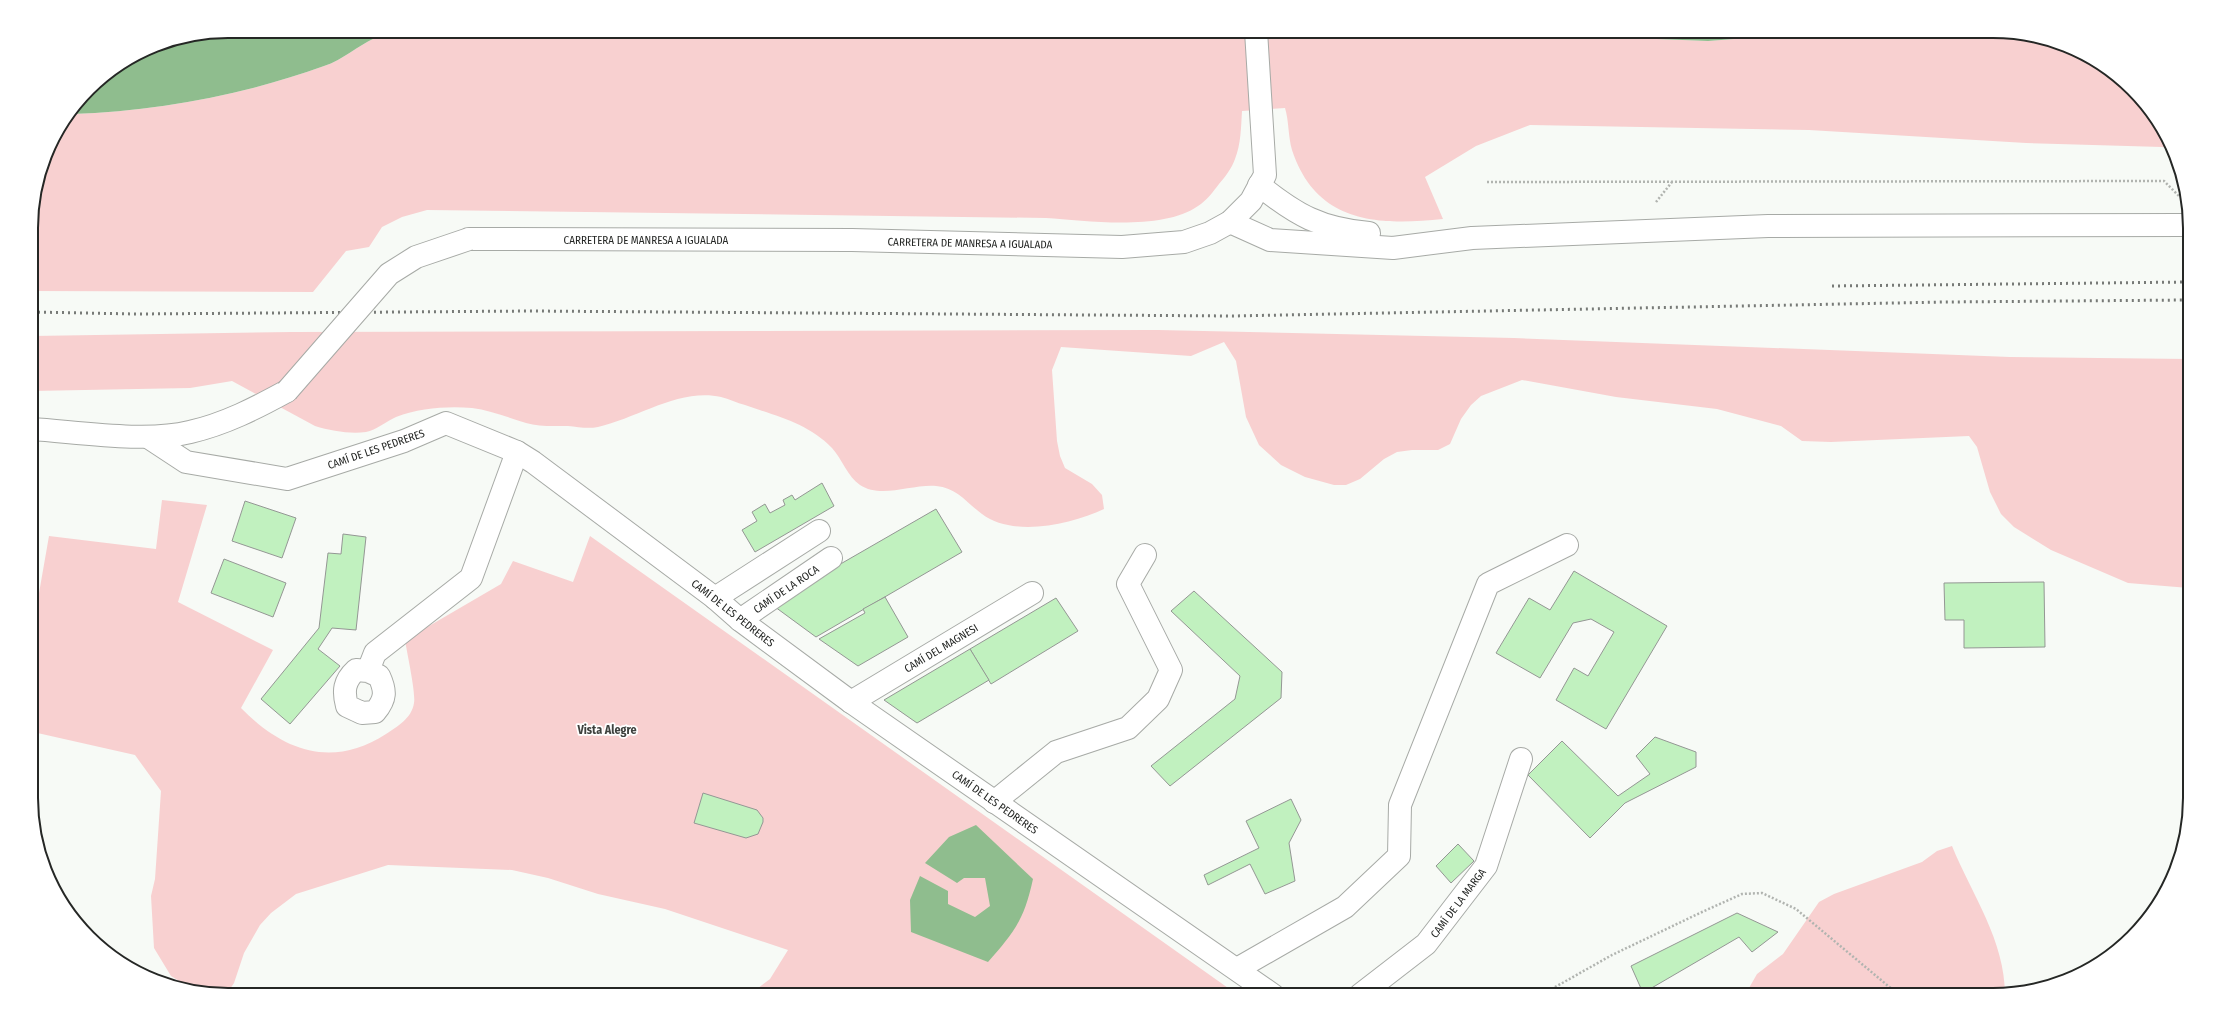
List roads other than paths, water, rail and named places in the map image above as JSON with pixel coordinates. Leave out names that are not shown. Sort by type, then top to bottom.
[{"type":"street","name":"CARRETERA DE MANRESA A IGUALADA","points":[[38,429],[148,437],[189,432],[245,414],[287,391],[389,274],[416,257],[469,240],[852,240],[1122,247],[1184,242],[1210,233],[1230,222],[1251,201],[1265,175],[1256,38]]},
{"type":"street","points":[[1259,185],[1286,207],[1304,217],[1346,231],[1472,238]]},
{"type":"street","points":[[1230,222],[1270,240],[1393,248],[1472,238],[1768,226],[2183,225]]},
{"type":"street","name":"CAMÍ DE LES PEDRERES","points":[[148,437],[186,462],[287,479],[404,441],[446,423],[517,452],[533,462],[715,598],[740,620],[851,702],[1264,988]]},
{"type":"street","points":[[368,672],[375,653],[471,578],[517,452]]},
{"type":"street","points":[[715,598],[819,531]]},
{"type":"street","points":[[1237,969],[1345,907],[1399,856],[1400,805],[1488,584],[1567,545]]},
{"type":"street","points":[[994,802],[1056,752],[1128,728],[1158,699],[1171,670],[1128,584],[1145,555]]},
{"type":"street","name":"CAMÍ DE LA ROCA","points":[[740,620],[831,558]]},
{"type":"street","name":"CAMÍ DEL MAGNESI","points":[[851,702],[1032,593]]},
{"type":"street","name":"CAMÍ DE LA MARGA","points":[[1369,988],[1426,944],[1486,866],[1521,758]]},
{"type":"railway","points":[[1832,286],[2183,282]]},
{"type":"railway","points":[[38,312],[136,314],[531,311],[1232,316],[1945,302],[2183,300]]},
{"type":"district","name":"Vista Alegre","points":[[607,730]]}]
